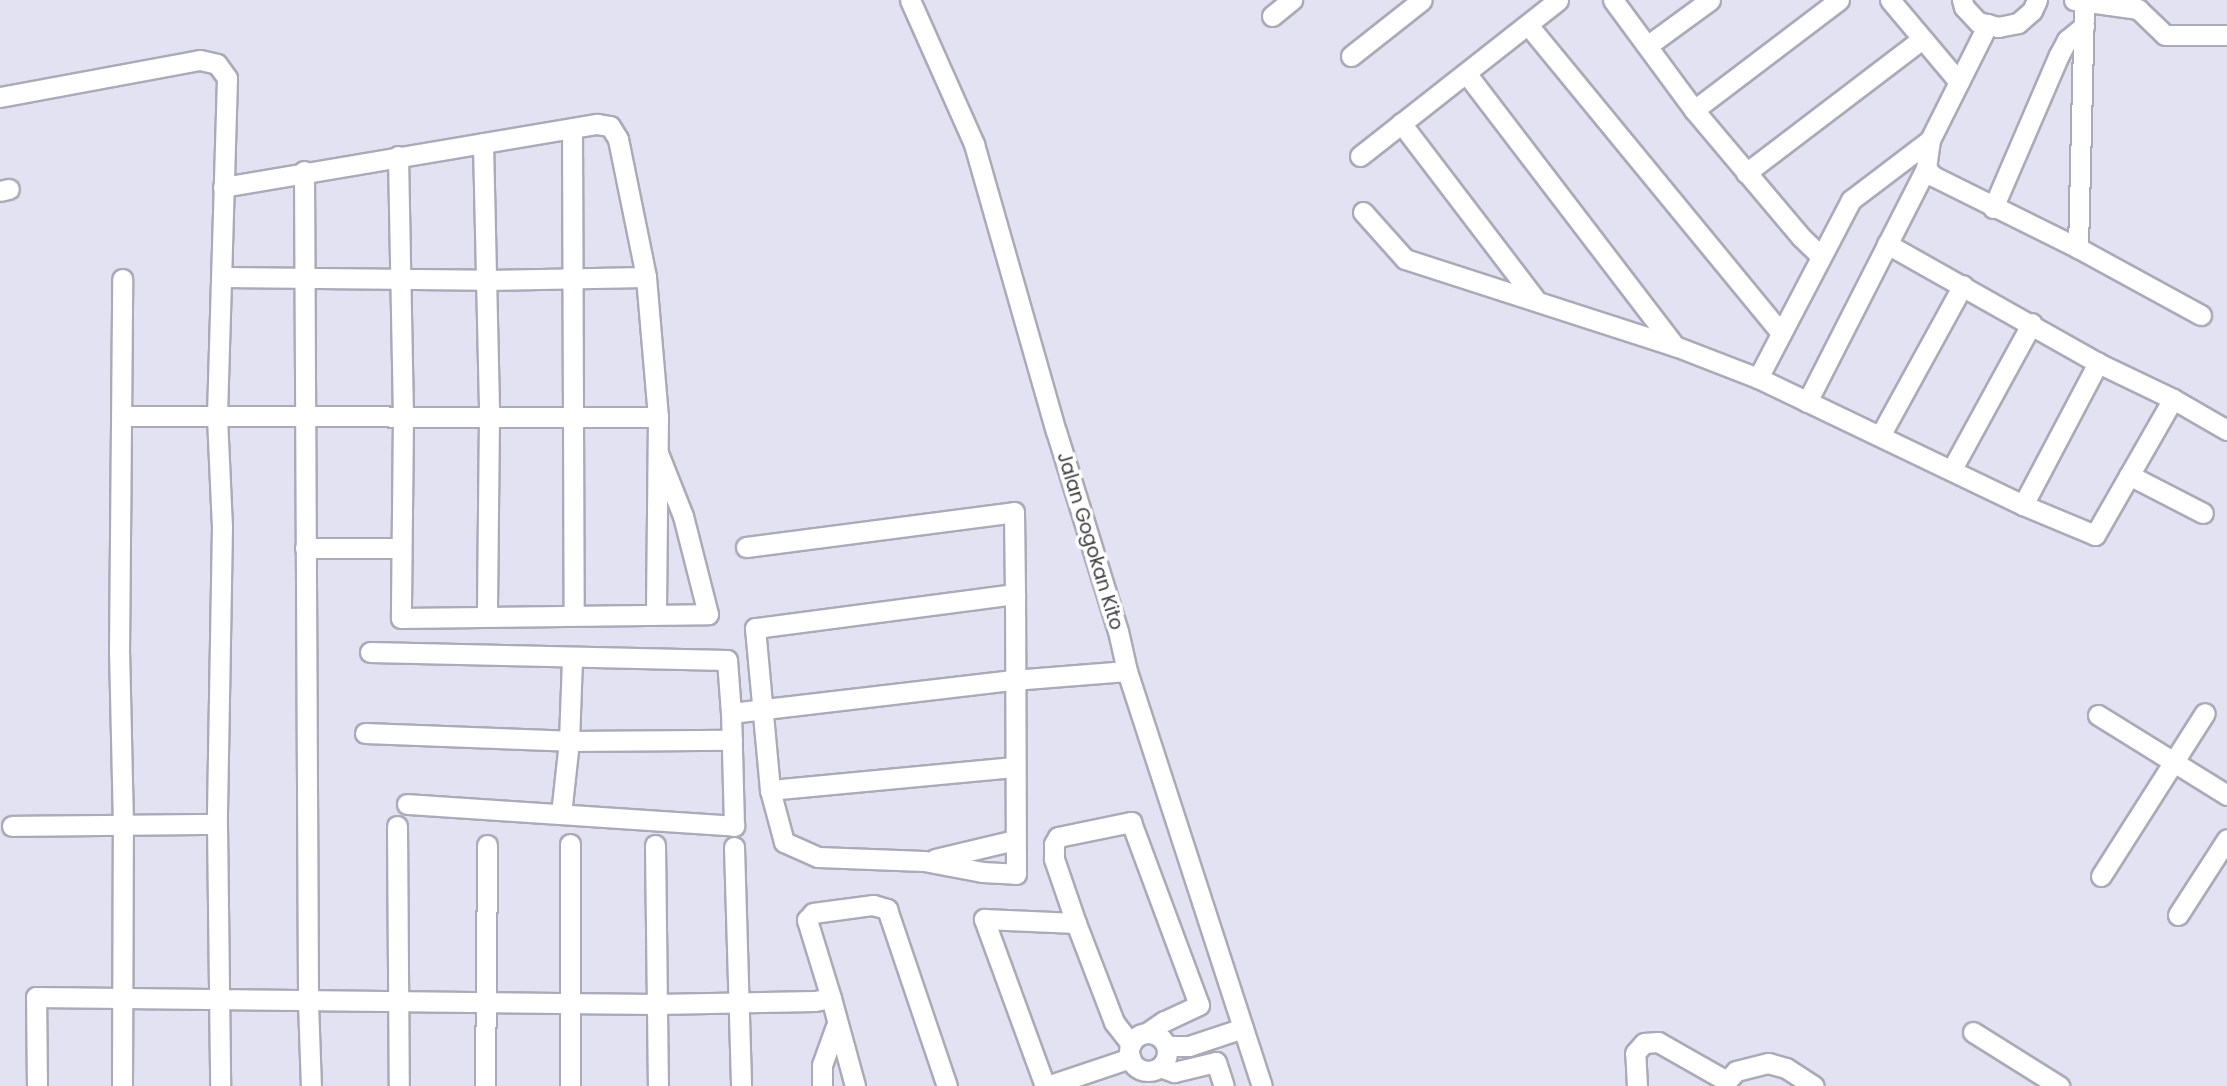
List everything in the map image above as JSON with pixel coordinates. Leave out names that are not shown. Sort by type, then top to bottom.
[{"type":"street","name":"Jalan Gogokan Kito","points":[[910,0],[974,144],[1056,430],[1118,632],[1127,671],[1262,1086]]},
{"type":"street","points":[[1272,16],[1291,0]]},
{"type":"street","points":[[1351,56],[1422,0]]},
{"type":"street","points":[[1360,156],[1558,0]]},
{"type":"street","points":[[1613,0],[1694,110],[1746,173],[1821,256]]},
{"type":"street","points":[[1647,46],[1710,0]]},
{"type":"street","points":[[1694,110],[1839,0]]},
{"type":"street","points":[[1890,0],[1959,82]]},
{"type":"street","points":[[1962,0],[1964,7],[1978,22],[1998,27],[2018,23],[2032,11],[2037,0]]},
{"type":"street","points":[[2078,248],[2084,26],[2091,1],[2138,9],[2165,35],[2227,35]]},
{"type":"street","points":[[1528,24],[1781,333]]},
{"type":"street","points":[[1807,402],[1926,169],[1930,139],[1988,24]]},
{"type":"street","points":[[1993,208],[2059,55],[2067,40],[2084,26]]},
{"type":"street","points":[[1746,173],[1922,38]]},
{"type":"street","points":[[0,97],[200,60],[217,64],[227,78],[217,417],[222,526],[217,824],[220,1086]]},
{"type":"street","points":[[1466,73],[1675,346]]},
{"type":"street","points":[[223,187],[304,171],[597,124],[610,126],[618,139],[646,277],[658,417],[656,614]]},
{"type":"street","points":[[1401,124],[1535,299]]},
{"type":"street","points":[[572,128],[574,615]]},
{"type":"street","points":[[1758,378],[1851,200],[1930,139]]},
{"type":"street","points":[[484,143],[489,416],[487,616]]},
{"type":"street","points":[[398,156],[403,416],[401,618],[708,614],[684,516],[658,453]]},
{"type":"street","points":[[1926,169],[1933,176],[1993,208],[2078,248],[2201,315]]},
{"type":"street","points":[[304,171],[308,1002],[311,1086]]},
{"type":"street","points":[[1363,212],[1405,258],[1675,346],[1758,378],[2023,505],[2095,535],[2173,399]]},
{"type":"street","points":[[1887,244],[2098,363],[2173,399],[2227,430]]},
{"type":"street","points":[[222,276],[487,280],[646,277]]},
{"type":"street","points":[[122,279],[119,653],[123,825],[122,1086]]},
{"type":"street","points":[[1880,436],[1963,285]]},
{"type":"street","points":[[1952,469],[2032,324]]},
{"type":"street","points":[[2023,505],[2098,363]]},
{"type":"street","points":[[122,416],[658,417]]},
{"type":"street","points":[[2129,475],[2203,513]]},
{"type":"street","points":[[746,547],[1014,512],[1015,594],[1013,680],[1016,874],[982,872],[924,862],[818,857],[784,842],[770,790],[755,628],[1015,594]]},
{"type":"street","points":[[305,548],[400,548]]},
{"type":"street","points":[[370,652],[727,660],[734,826],[407,804]]},
{"type":"street","points":[[561,814],[569,741],[572,658]]},
{"type":"street","points":[[731,713],[1013,680],[1127,671]]},
{"type":"street","points":[[2101,876],[2205,713]]},
{"type":"street","points":[[2098,715],[2227,794]]},
{"type":"street","points":[[365,733],[569,741],[732,740]]},
{"type":"street","points":[[770,790],[1014,767]]},
{"type":"street","points":[[1135,1064],[1141,1034],[1199,1006],[1131,822],[1067,834],[1055,841],[1054,859],[1076,923],[1114,1021],[1135,1064],[1149,1071],[1160,1067],[1167,1057],[1167,1046],[1161,1037],[1148,1032]]},
{"type":"street","points":[[12,826],[217,824]]},
{"type":"street","points":[[397,826],[399,1086]]},
{"type":"street","points":[[2178,915],[2227,839]]},
{"type":"street","points":[[924,862],[1015,840]]},
{"type":"street","points":[[570,844],[570,1086]]},
{"type":"street","points":[[485,1086],[487,845]]},
{"type":"street","points":[[655,845],[658,1086]]},
{"type":"street","points":[[734,847],[741,1004],[741,1086]]},
{"type":"street","points":[[855,1086],[807,920],[813,913],[873,905],[887,909],[947,1086]]},
{"type":"street","points":[[1076,923],[984,919],[1046,1086],[1135,1064]]},
{"type":"street","points":[[37,1086],[36,997],[657,1004],[741,1004],[831,998]]},
{"type":"street","points":[[821,1086],[822,1065],[836,1026]]},
{"type":"street","points":[[1167,1046],[1189,1046],[1243,1028]]},
{"type":"street","points":[[1973,1032],[2059,1086]]},
{"type":"street","points":[[1637,1086],[1635,1053],[1644,1043],[1658,1042],[1727,1081],[1736,1070],[1768,1063],[1786,1068],[1814,1086]]},
{"type":"street","points":[[1160,1067],[1174,1072],[1216,1062],[1224,1086]]}]
